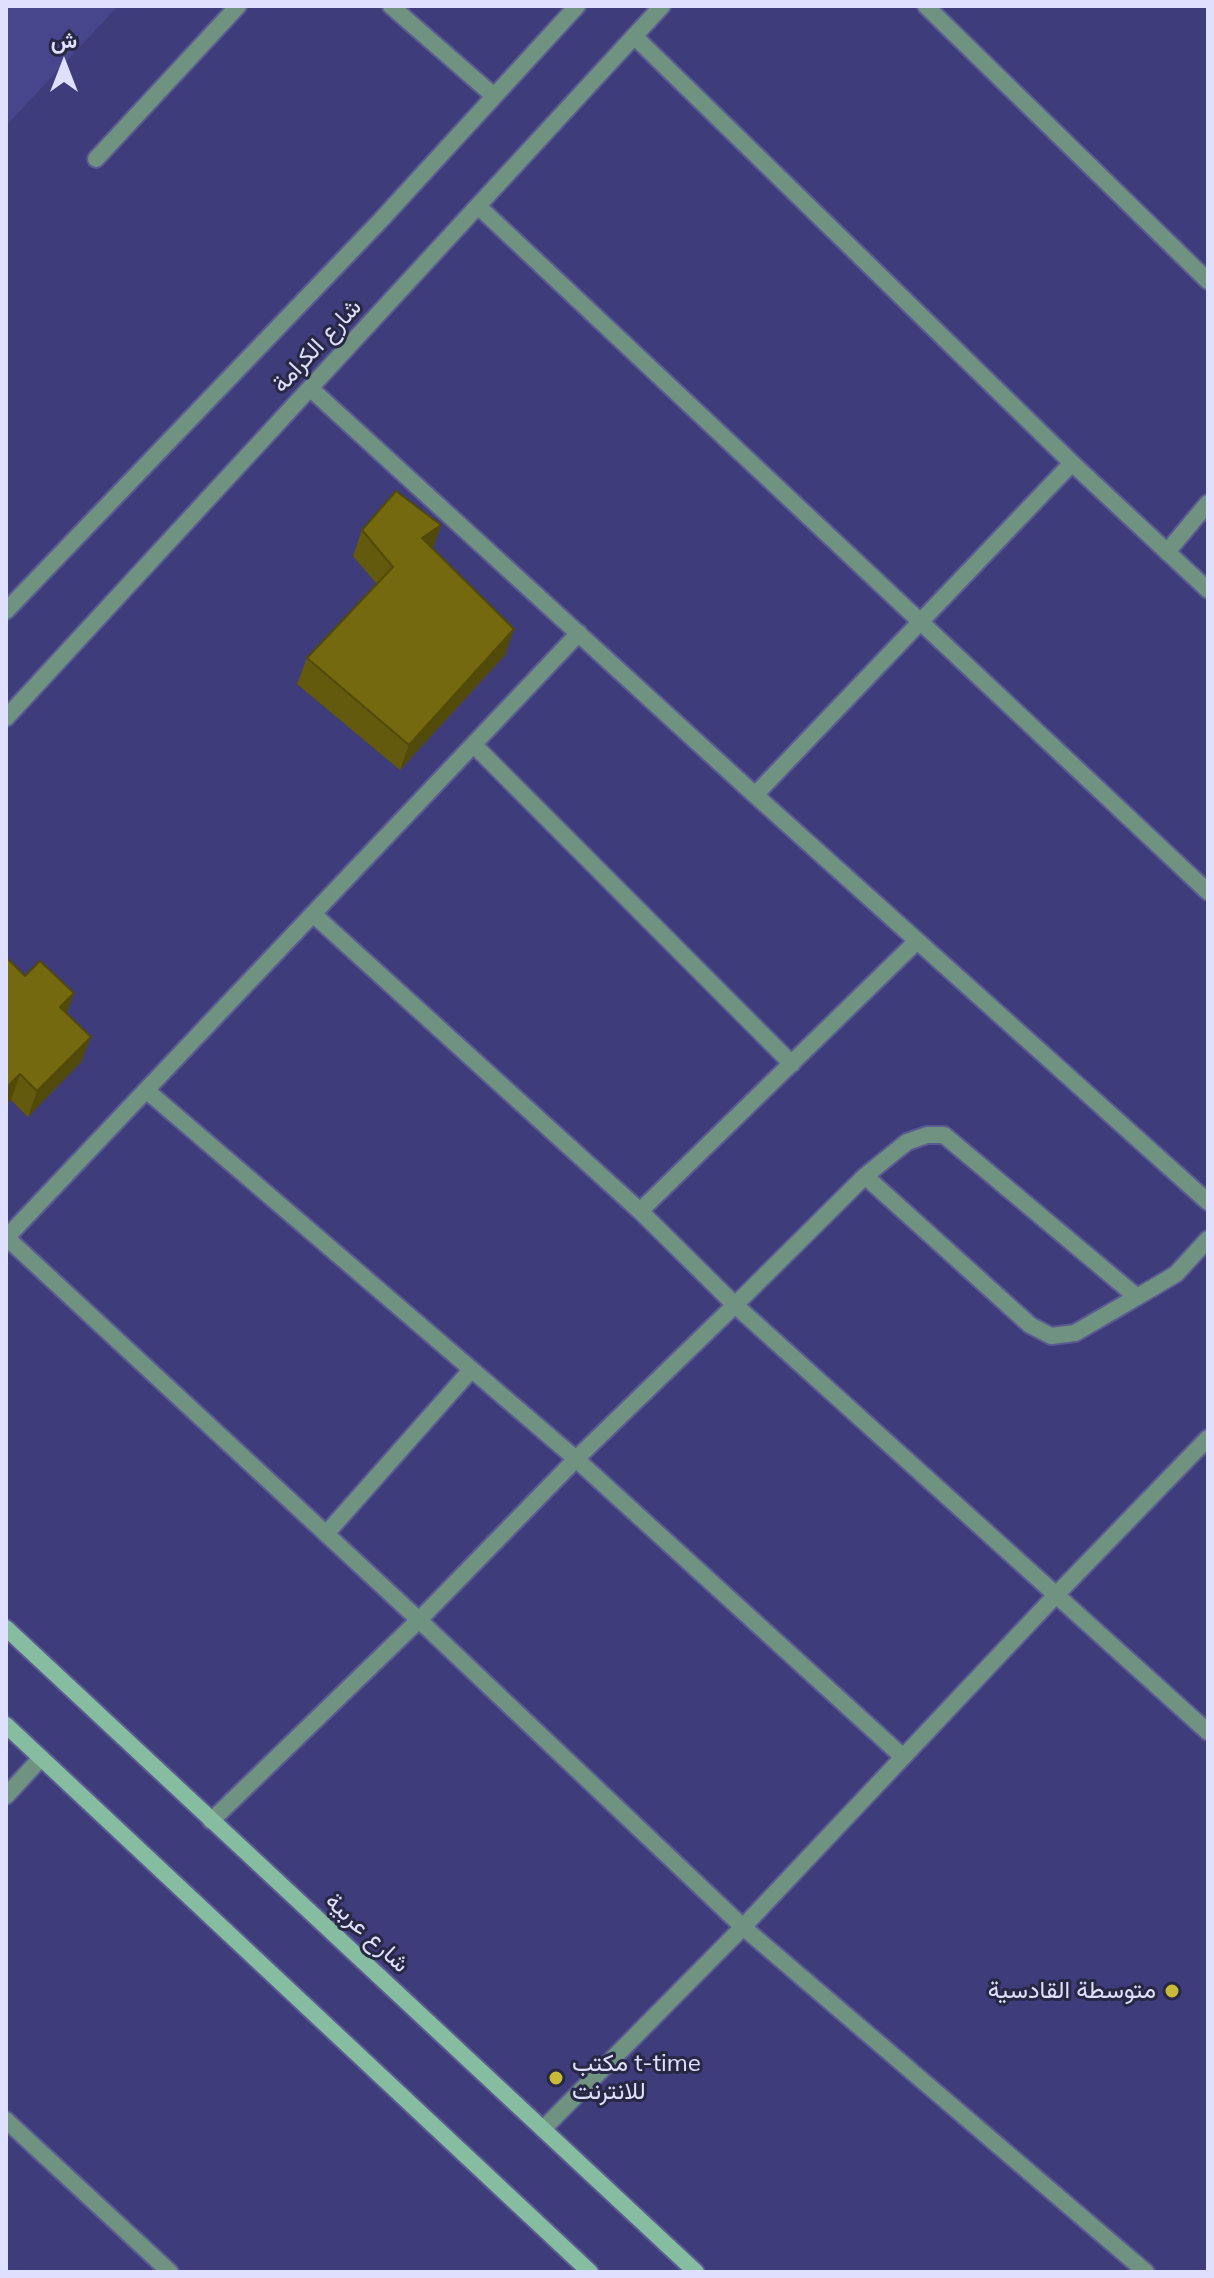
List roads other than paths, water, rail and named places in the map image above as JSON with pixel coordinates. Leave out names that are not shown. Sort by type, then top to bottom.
[{"type":"main road","name":"شارع عربية","points":[[6,1628],[696,2272]]},
{"type":"main road","points":[[6,1725],[590,2272]]},
{"type":"street","points":[[96,159],[238,6]]},
{"type":"street","points":[[391,6],[494,96]]},
{"type":"street","name":"شارع الكرامة","points":[[6,611],[380,221],[577,6]]},
{"type":"street","name":"شارع الكرامة","points":[[6,718],[662,6]]},
{"type":"street","points":[[926,6],[1208,281]]},
{"type":"street","points":[[634,36],[1072,463],[1208,590]]},
{"type":"street","points":[[478,206],[1208,892]]},
{"type":"street","points":[[311,389],[755,795],[1208,1202]]},
{"type":"street","points":[[755,795],[1072,463]]},
{"type":"street","points":[[1167,552],[1208,503]]},
{"type":"street","points":[[579,633],[6,1238],[419,1620],[743,1927],[1146,2272]]},
{"type":"street","points":[[474,745],[792,1064]]},
{"type":"street","points":[[313,914],[640,1211],[735,1305],[1208,1732]]},
{"type":"street","points":[[640,1211],[917,941]]},
{"type":"street","points":[[146,1090],[576,1459],[903,1757]]},
{"type":"street","points":[[211,1821],[419,1620],[576,1459],[865,1176],[907,1142],[927,1135],[944,1135],[1137,1297]]},
{"type":"street","points":[[865,1176],[1030,1325],[1051,1336],[1075,1333],[1176,1274],[1208,1239]]},
{"type":"street","points":[[326,1534],[471,1370]]},
{"type":"street","points":[[543,2129],[743,1927],[1208,1438]]},
{"type":"street","points":[[6,1796],[41,1758]]},
{"type":"street","points":[[6,2120],[170,2272]]},
{"type":"place","name":"متوسطة القادسية","points":[[1172,1991]]},
{"type":"place","name":"مكتب t-time للانترنت","points":[[556,2078]]}]
